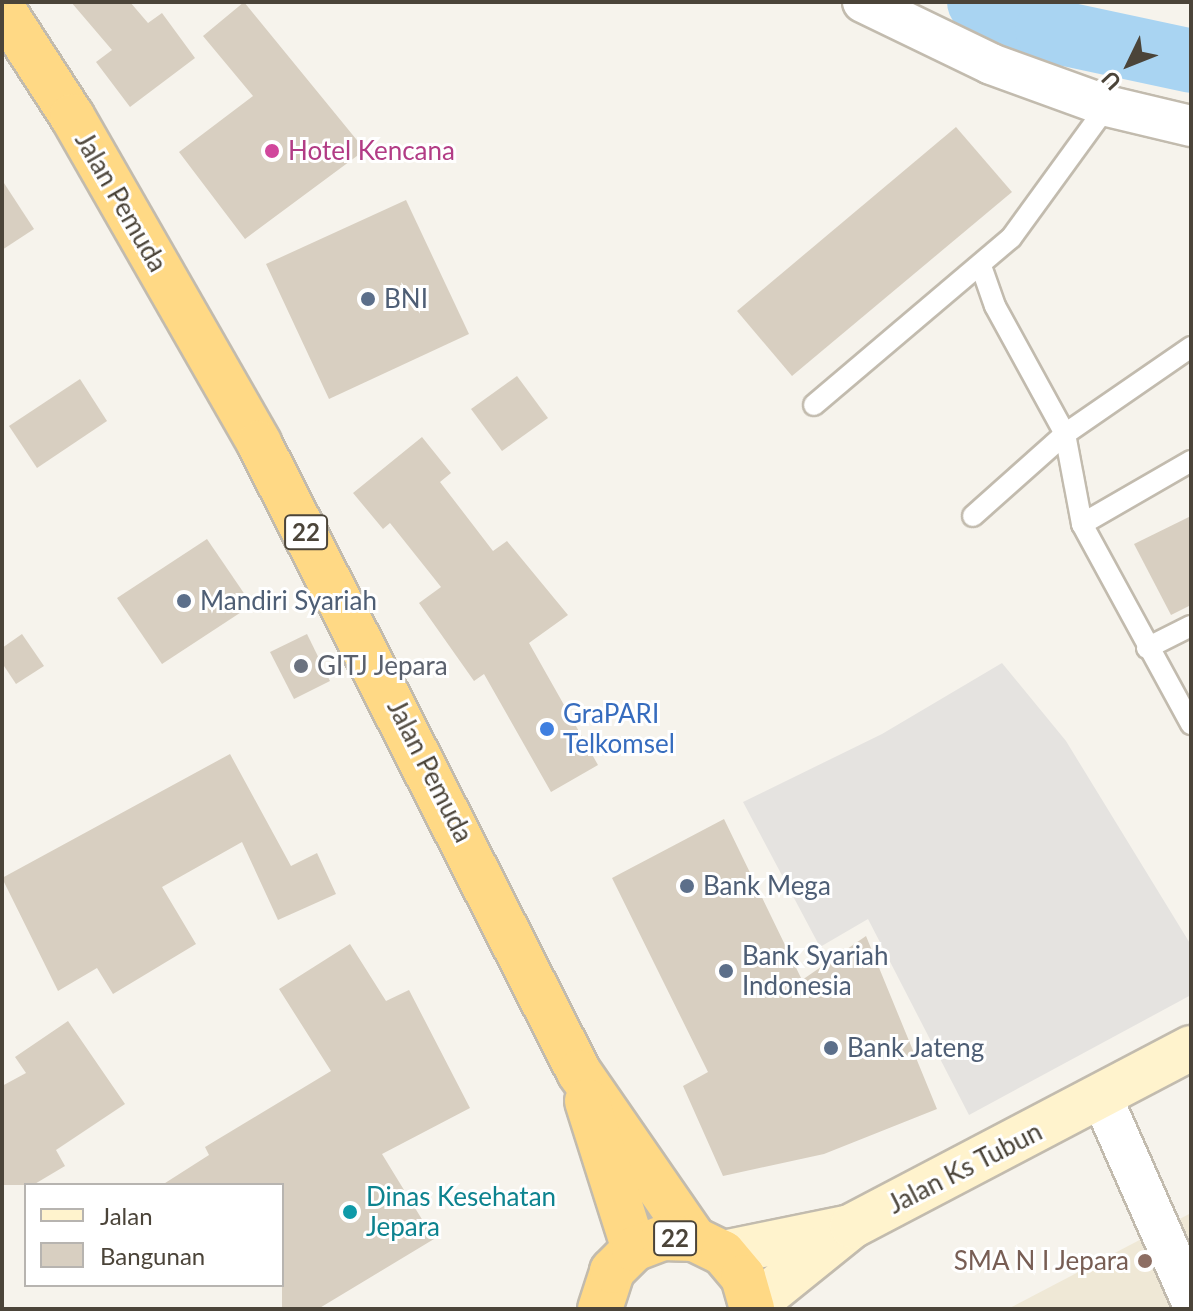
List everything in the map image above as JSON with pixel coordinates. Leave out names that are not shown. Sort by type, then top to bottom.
[{"type":"highway","name":"Jalan Pemuda","points":[[2,8],[72,116],[259,443],[579,1072],[708,1246]]},
{"type":"highway","name":"22","points":[[579,1072],[634,1249]]},
{"type":"highway","name":"22","points":[[597,1307],[612,1271],[634,1249],[663,1238],[708,1246],[743,1277],[752,1308]]},
{"type":"main road","name":"Jalan Ks Tubun","points":[[752,1308],[852,1226],[1102,1098],[1191,1048]]},
{"type":"main road","points":[[708,1246],[852,1226]]},
{"type":"street","points":[[863,2],[991,64],[1107,106],[1191,126]]},
{"type":"street","points":[[1102,1098],[1191,1300]]},
{"type":"lane","points":[[814,405],[981,266],[1042,203],[1107,106]]},
{"type":"lane","points":[[981,266],[995,306],[1065,434],[1082,524],[1191,724]]},
{"type":"lane","points":[[973,516],[1065,434],[1191,347]]},
{"type":"lane","points":[[1082,524],[1191,461]]},
{"type":"lane","points":[[1147,648],[1191,626]]},
{"type":"shaded area","points":[[1002,663],[1066,741],[1191,945],[1191,995],[969,1115],[868,919],[820,947],[743,802],[882,734]]},
{"type":"shaded area","name":"SMA N I Jepara","points":[[1191,1213],[1191,1309],[1008,1309]]},
{"type":"building","points":[[71,2],[130,2],[148,23],[162,13],[195,58],[130,107],[96,62],[112,50]]},
{"type":"building","name":"Hotel Kencana","points":[[244,2],[365,150],[245,239],[179,152],[253,96],[203,36]]},
{"type":"building","points":[[956,127],[1012,192],[792,376],[737,311]]},
{"type":"building","points":[[2,180],[34,229],[2,250]]},
{"type":"building","name":"BNI","points":[[406,200],[469,334],[329,399],[266,264]]},
{"type":"building","points":[[517,376],[548,418],[502,451],[471,409]]},
{"type":"building","points":[[80,379],[107,421],[37,468],[9,426]]},
{"type":"building","points":[[422,437],[451,473],[440,482],[493,551],[507,541],[568,615],[529,643],[598,765],[551,792],[484,674],[474,681],[419,603],[441,587],[390,523],[383,529],[353,493]]},
{"type":"building","points":[[1191,516],[1191,605],[1171,615],[1134,544]]},
{"type":"building","name":"Mandiri Syariah","points":[[207,539],[252,605],[162,664],[117,598]]},
{"type":"building","points":[[22,634],[44,666],[16,684],[2,663],[2,648]]},
{"type":"building","name":"GITJ Jepara","points":[[307,634],[330,681],[294,699],[270,652]]},
{"type":"building","points":[[230,754],[291,866],[317,853],[336,894],[278,920],[242,842],[162,887],[196,944],[113,994],[97,968],[58,991],[2,878]]},
{"type":"building","points":[[724,819],[802,980],[866,936],[937,1109],[824,1154],[723,1176],[683,1086],[708,1072],[612,878]]},
{"type":"building","points":[[350,944],[386,1001],[409,990],[470,1108],[382,1154],[434,1239],[318,1309],[282,1309],[284,1183],[165,1183],[209,1155],[205,1147],[331,1071],[279,989]]},
{"type":"building","points":[[68,1021],[125,1104],[56,1150],[65,1166],[36,1183],[2,1185],[2,1086],[26,1073],[15,1057]]},
{"type":"waterway","points":[[979,2],[1047,30],[1191,61]]},
{"type":"place","name":"Hotel Kencana","points":[[272,151]]},
{"type":"place","name":"BNI","points":[[368,299]]},
{"type":"place","name":"Mandiri Syariah","points":[[184,601]]},
{"type":"place","name":"GITJ Jepara","points":[[301,666]]},
{"type":"place","name":"GraPARI Telkomsel","points":[[547,729]]},
{"type":"place","name":"Bank Mega","points":[[687,886]]},
{"type":"place","name":"Bank Syariah Indonesia","points":[[726,971]]},
{"type":"place","name":"Bank Jateng","points":[[831,1048]]},
{"type":"place","name":"Dinas Kesehatan Jepara","points":[[350,1212]]},
{"type":"place","name":"SMA N I Jepara","points":[[1145,1261]]}]
